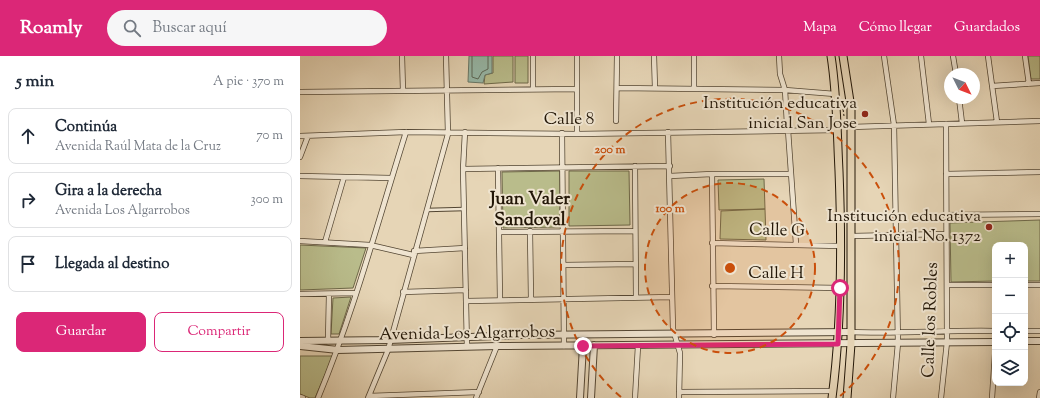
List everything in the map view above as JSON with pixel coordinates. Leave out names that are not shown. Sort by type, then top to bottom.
[{"type":"main road","points":[[831,56],[838,130],[842,246],[838,344],[833,394]]},
{"type":"main road","points":[[843,56],[851,108],[852,127],[851,344],[847,398]]},
{"type":"street","points":[[402,56],[403,91]]},
{"type":"street","points":[[446,56],[448,134],[427,210],[413,253],[389,340],[388,350],[368,397],[479,392]]},
{"type":"street","points":[[533,56],[533,89]]},
{"type":"street","points":[[577,56],[577,134]]},
{"type":"street","points":[[616,121],[617,56]]},
{"type":"street","points":[[654,56],[655,88]]},
{"type":"street","points":[[694,56],[694,88]]},
{"type":"street","points":[[779,56],[780,74],[785,90],[787,124]]},
{"type":"street","points":[[884,56],[894,125],[898,343],[893,398]]},
{"type":"street","points":[[921,56],[929,124]]},
{"type":"street","points":[[953,56],[955,68]]},
{"type":"street","points":[[988,56],[997,122]]},
{"type":"street","points":[[1025,56],[1028,84]]},
{"type":"street","points":[[992,86],[1040,83]]},
{"type":"street","points":[[616,88],[785,90],[835,94]]},
{"type":"street","points":[[300,92],[577,89]]},
{"type":"street","points":[[960,104],[962,123]]},
{"type":"street","points":[[852,127],[1040,121]]},
{"type":"street","name":"Calle los Robles","points":[[941,398],[947,342],[946,124]]},
{"type":"street","points":[[788,130],[796,244]]},
{"type":"street","name":"Calle 8","points":[[300,136],[406,132],[448,134],[465,132],[577,134],[838,130]]},
{"type":"street","points":[[318,398],[338,350],[339,341],[356,293],[406,132]]},
{"type":"street","points":[[465,132],[463,169],[467,347]]},
{"type":"street","points":[[668,132],[673,329],[679,344],[680,353],[679,398]]},
{"type":"street","points":[[562,133],[564,346]]},
{"type":"street","points":[[300,157],[308,136]]},
{"type":"street","points":[[635,166],[636,297]]},
{"type":"street","points":[[463,169],[670,166]]},
{"type":"street","points":[[498,168],[500,300]]},
{"type":"street","points":[[946,174],[1040,172]]},
{"type":"street","points":[[670,176],[712,174],[791,174]]},
{"type":"street","points":[[712,174],[712,286],[714,335]]},
{"type":"street","points":[[300,176],[391,178]]},
{"type":"street","points":[[325,242],[344,177]]},
{"type":"street","points":[[946,215],[1040,214]]},
{"type":"street","points":[[499,232],[635,231]]},
{"type":"street","points":[[530,232],[532,300]]},
{"type":"street","points":[[852,236],[946,234]]},
{"type":"street","points":[[300,241],[370,244],[413,253],[465,248]]},
{"type":"street","name":"Calle G","points":[[712,243],[842,246]]},
{"type":"street","points":[[563,266],[636,264]]},
{"type":"street","points":[[947,285],[992,285]]},
{"type":"street","points":[[1028,285],[1040,286]]},
{"type":"street","name":"Calle H","points":[[712,286],[840,288]]},
{"type":"street","points":[[403,292],[466,290]]},
{"type":"street","points":[[300,294],[356,293]]},
{"type":"street","points":[[328,341],[329,294]]},
{"type":"street","points":[[466,301],[672,297]]},
{"type":"street","name":"Avenida Los Algarrobos","points":[[300,341],[564,335],[714,335],[851,332],[898,334],[947,330],[992,331]]},
{"type":"street","points":[[1028,331],[1040,331]]},
{"type":"street","points":[[1028,341],[1040,341]]},
{"type":"street","name":"Avenida Los Algarrobos","points":[[300,346],[338,350],[388,350],[497,346],[992,342]]},
{"type":"street","points":[[591,398],[594,345]]},
{"type":"street","points":[[476,398],[497,346]]},
{"type":"street","points":[[580,398],[583,346]]},
{"type":"street","points":[[635,398],[638,346]]},
{"type":"street","points":[[992,398],[993,386]]},
{"type":"street","points":[[679,392],[833,394]]},
{"type":"street","points":[[1040,392],[1040,398]]},
{"type":"lane","points":[[427,210],[465,209]]},
{"type":"green space","points":[[493,56],[513,56],[513,82],[484,84],[485,75],[493,73]]},
{"type":"green space","points":[[515,56],[528,56],[528,83],[515,83]]},
{"type":"green space","points":[[1028,56],[1040,56],[1040,79],[1031,79]]},
{"type":"green space","points":[[560,171],[560,227],[503,228],[502,172]]},
{"type":"green space","points":[[569,171],[629,171],[630,225],[569,226]]},
{"type":"green space","points":[[764,179],[765,209],[719,210],[718,180]]},
{"type":"green space","points":[[765,209],[766,240],[720,239],[721,211]]},
{"type":"green space","points":[[1040,220],[1040,281],[1028,281],[1028,242],[992,242],[992,281],[951,282],[950,223]]},
{"type":"green space","points":[[300,245],[366,248],[353,288],[300,290]]},
{"type":"green space","points":[[351,297],[339,334],[331,334],[333,298]]},
{"type":"green space","points":[[300,356],[333,356],[315,398],[310,398],[300,394]]},
{"type":"water","points":[[469,56],[492,56],[492,73],[485,75],[483,83],[468,82]]},
{"type":"place","name":"Institución educativa inicial San Jose","points":[[865,114]]},
{"type":"place","name":"Institución educativa inicial No. 1372","points":[[989,227]]},
{"type":"district","name":"Juan Valer Sandoval","points":[[530,210]]},
{"type":"route","points":[[583,346],[679,344],[838,344],[840,288]]}]
